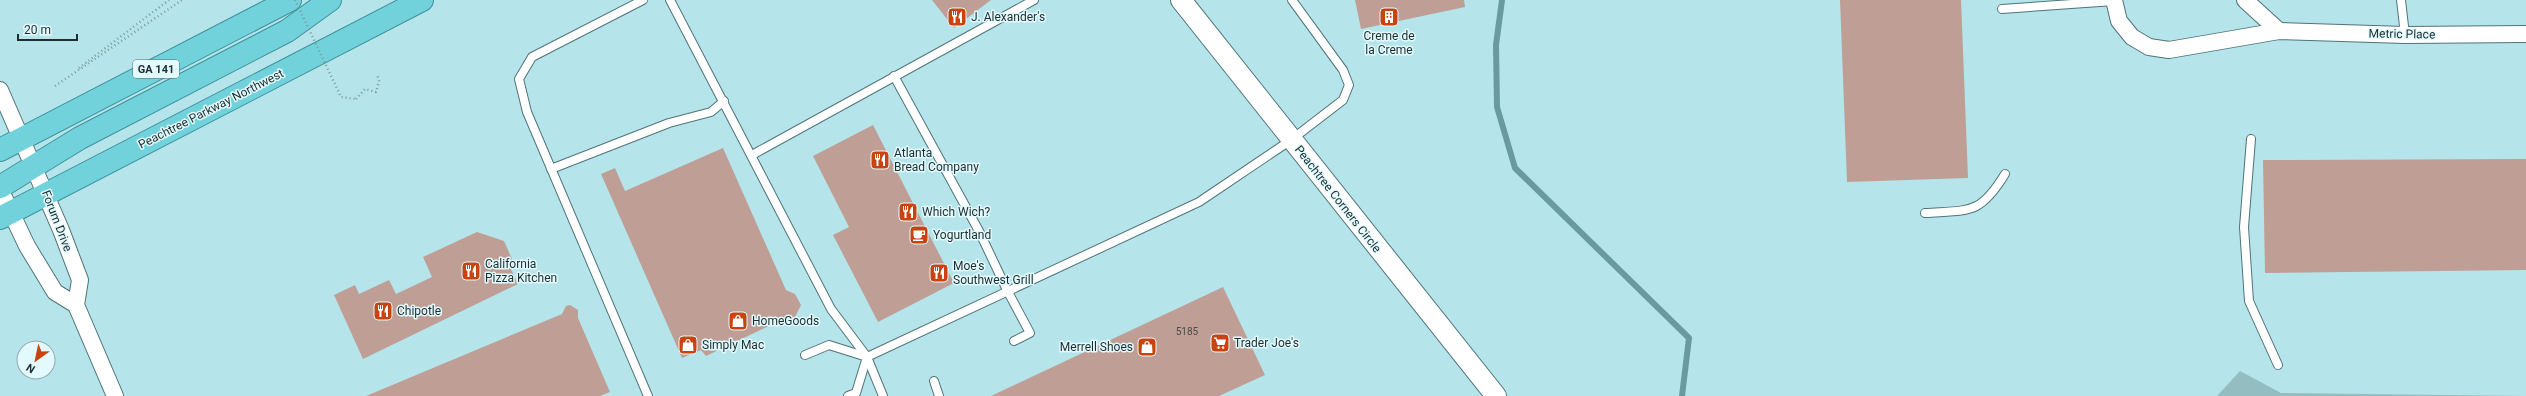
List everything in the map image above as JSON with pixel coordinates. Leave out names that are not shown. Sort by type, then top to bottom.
[{"type":"highway","name":"GA 141","points":[[0,150],[290,0]]},
{"type":"highway","points":[[0,188],[80,138],[281,34],[330,0]]},
{"type":"highway","name":"Peachtree Parkway Northwest","points":[[5,216],[422,0]]},
{"type":"street","name":"Peachtree Corners Circle","points":[[1181,0],[1496,396]]},
{"type":"street","points":[[2245,0],[2279,31]]},
{"type":"street","name":"Metric Place","points":[[2114,1],[2119,21],[2132,37],[2149,47],[2169,50],[2279,31],[2405,35],[2526,34]]},
{"type":"street","name":"Forum Drive","points":[[0,90],[35,165],[80,280],[76,305]]},
{"type":"street","points":[[0,188],[5,216],[55,292],[76,305],[115,396]]},
{"type":"lane","points":[[643,0],[532,57],[519,79],[527,112],[648,396]]},
{"type":"lane","points":[[670,0],[724,101],[831,309],[867,357],[883,396]]},
{"type":"lane","points":[[752,155],[1034,0]]},
{"type":"lane","points":[[805,355],[829,345],[867,357],[1006,290],[1199,202],[1291,140],[1342,100],[1349,85],[1343,70],[1292,0]]},
{"type":"lane","points":[[2401,0],[2405,35]]},
{"type":"lane","points":[[2002,9],[2114,1]]},
{"type":"lane","points":[[894,76],[979,231],[1006,290],[1030,333],[1014,341]]},
{"type":"lane","points":[[551,169],[669,123],[711,112],[724,101]]},
{"type":"lane","points":[[2251,139],[2244,227],[2249,302],[2278,365]]},
{"type":"lane","points":[[1925,214],[1971,210],[1991,196],[2005,174]]},
{"type":"lane","points":[[848,396],[856,393],[867,357]]},
{"type":"lane","points":[[934,382],[939,396]]},
{"type":"path","points":[[169,0],[55,86],[182,0]]},
{"type":"path","points":[[295,0],[341,96],[356,99],[365,89],[376,92],[379,81],[377,74]]},
{"type":"shaded area","points":[[0,0],[2526,0],[2526,396],[0,396]]},
{"type":"shaded area","points":[[2240,371],[2281,393],[2526,396],[2217,396]]},
{"type":"building","name":"J. Alexander's","points":[[932,0],[991,0],[954,28]]},
{"type":"building","name":"Creme de la Creme","points":[[1355,0],[1464,0],[1465,7],[1361,29]]},
{"type":"building","points":[[1840,0],[1961,0],[1968,178],[1847,182]]},
{"type":"building","points":[[873,125],[954,283],[878,322],[833,235],[849,227],[813,156]]},
{"type":"building","points":[[723,148],[786,290],[795,294],[801,305],[795,317],[781,323],[775,323],[706,356],[701,350],[682,358],[601,174],[615,168],[625,191]]},
{"type":"building","points":[[2526,159],[2526,270],[2265,273],[2263,160]]},
{"type":"building","points":[[477,232],[504,241],[513,261],[508,263],[518,284],[363,359],[334,295],[355,285],[359,294],[389,280],[396,294],[432,277],[423,257]]},
{"type":"building","points":[[1223,287],[1265,375],[1219,396],[991,396]]},
{"type":"building","points":[[570,305],[578,310],[578,318],[610,392],[600,396],[366,396],[562,314],[566,306]]},
{"type":"waterway","points":[[1502,0],[1496,45],[1497,107],[1515,168],[1689,338],[1682,396]]},
{"type":"place","name":"J. Alexander's","points":[[957,17]]},
{"type":"place","name":"Creme de la Creme","points":[[1389,17]]},
{"type":"place","name":"Atlanta Bread Company","points":[[880,160]]},
{"type":"place","name":"Which Wich?","points":[[908,212]]},
{"type":"place","name":"Yogurtland","points":[[919,235]]},
{"type":"place","name":"California Pizza Kitchen","points":[[471,271]]},
{"type":"place","name":"Moe's Southwest Grill","points":[[939,273]]},
{"type":"place","name":"Chipotle","points":[[383,311]]},
{"type":"place","name":"HomeGoods","points":[[738,321]]},
{"type":"place","name":"Trader Joe's","points":[[1220,343]]},
{"type":"place","name":"Simply Mac","points":[[688,345]]},
{"type":"place","name":"Merrell Shoes","points":[[1147,347]]}]
